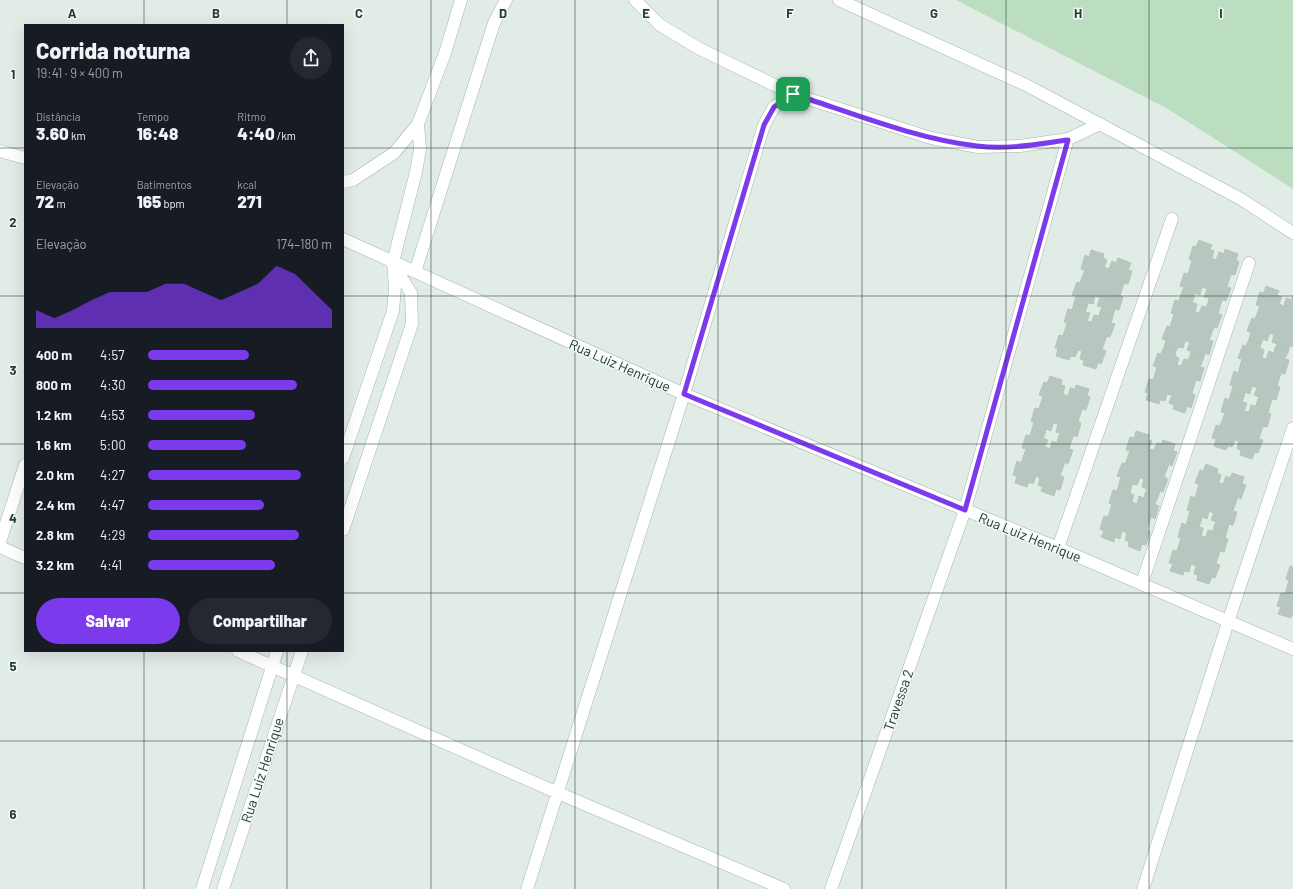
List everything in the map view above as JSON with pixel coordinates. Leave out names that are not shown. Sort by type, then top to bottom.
[{"type":"street","points":[[344,182],[354,180],[394,153],[418,124],[446,53],[461,0]]},
{"type":"street","points":[[415,272],[494,23],[506,0]]},
{"type":"street","points":[[635,0],[660,25],[700,49],[793,94],[931,138],[978,146],[1020,146],[1068,140],[1100,124]]},
{"type":"street","points":[[839,0],[1026,85],[1241,199],[1293,233]]},
{"type":"street","points":[[526,889],[684,394],[764,125],[774,107],[793,94]]},
{"type":"street","points":[[344,455],[393,311],[394,287],[392,262],[420,149],[418,124]]},
{"type":"street","name":"Travessa 2","points":[[831,889],[965,510],[1068,140]]},
{"type":"street","points":[[0,151],[24,158]]},
{"type":"street","points":[[1058,548],[1172,219]]},
{"type":"street","name":"Rua Luiz Henrique","points":[[344,239],[684,394],[1142,583],[1228,622],[1293,649]]},
{"type":"street","points":[[344,527],[412,324],[411,293],[392,262]]},
{"type":"street","points":[[1142,583],[1249,263]]},
{"type":"street","points":[[1143,889],[1228,622],[1293,428]]},
{"type":"street","points":[[0,542],[24,468]]},
{"type":"street","points":[[0,547],[24,558]]},
{"type":"street","points":[[240,652],[558,792],[784,889]]},
{"type":"street","name":"Rua Luiz Henrique","points":[[202,889],[277,652]]},
{"type":"street","name":"Rua Luiz Henrique","points":[[223,889],[302,652]]},
{"type":"green space","points":[[956,0],[1293,0],[1293,189],[1168,109]]},
{"type":"building","points":[[1199,240],[1212,245],[1210,249],[1214,251],[1212,258],[1216,260],[1219,252],[1224,254],[1225,249],[1238,254],[1236,260],[1239,262],[1235,275],[1231,274],[1227,287],[1231,288],[1226,301],[1222,300],[1220,307],[1208,303],[1209,298],[1204,297],[1207,289],[1202,287],[1200,295],[1195,293],[1194,298],[1181,294],[1184,287],[1180,286],[1184,273],[1188,274],[1192,261],[1189,259],[1193,246],[1196,247]]},
{"type":"building","points":[[1091,250],[1104,254],[1103,258],[1107,260],[1104,267],[1109,269],[1112,261],[1116,263],[1118,258],[1131,263],[1128,270],[1132,271],[1128,284],[1124,283],[1120,296],[1123,297],[1119,310],[1115,309],[1113,316],[1100,312],[1102,307],[1097,306],[1100,298],[1095,296],[1093,304],[1088,303],[1087,307],[1074,303],[1076,296],[1072,295],[1077,282],[1080,283],[1085,270],[1081,269],[1085,255],[1089,257]]},
{"type":"building","points":[[1266,286],[1279,291],[1277,295],[1282,297],[1279,304],[1284,306],[1286,298],[1291,300],[1293,295],[1293,347],[1290,346],[1288,352],[1275,348],[1277,344],[1272,342],[1274,335],[1270,333],[1267,341],[1263,339],[1261,344],[1249,339],[1251,333],[1247,331],[1252,318],[1255,319],[1260,306],[1256,305],[1260,292],[1264,293]]},
{"type":"building","points":[[1181,294],[1194,298],[1192,302],[1197,304],[1195,312],[1199,313],[1202,306],[1206,307],[1208,303],[1220,307],[1218,314],[1222,315],[1217,328],[1214,327],[1209,340],[1213,341],[1209,355],[1205,353],[1203,360],[1190,356],[1191,351],[1187,350],[1190,342],[1185,341],[1183,348],[1178,347],[1176,351],[1164,347],[1166,340],[1162,339],[1167,326],[1170,327],[1174,314],[1171,313],[1175,300],[1179,301]]},
{"type":"building","points":[[1074,303],[1087,307],[1085,312],[1090,313],[1087,321],[1092,322],[1094,315],[1099,316],[1100,312],[1113,316],[1111,323],[1115,324],[1110,337],[1107,336],[1102,349],[1106,351],[1101,364],[1098,362],[1096,369],[1083,365],[1084,360],[1080,359],[1082,351],[1078,350],[1075,357],[1071,356],[1069,360],[1056,356],[1058,349],[1055,348],[1059,335],[1063,336],[1067,323],[1064,322],[1068,309],[1072,310]]},
{"type":"building","points":[[1249,339],[1261,344],[1260,348],[1264,350],[1262,358],[1266,359],[1269,351],[1274,353],[1275,348],[1288,352],[1285,359],[1289,360],[1285,374],[1281,373],[1277,386],[1280,387],[1276,400],[1272,399],[1270,406],[1257,402],[1259,397],[1254,395],[1257,388],[1252,386],[1250,394],[1245,392],[1244,397],[1231,393],[1233,386],[1230,385],[1234,371],[1238,373],[1242,359],[1238,358],[1243,345],[1246,346]]},
{"type":"building","points":[[1164,347],[1176,351],[1175,356],[1179,358],[1177,365],[1181,366],[1184,359],[1188,360],[1190,356],[1203,360],[1200,367],[1204,368],[1200,381],[1196,380],[1192,393],[1195,395],[1191,408],[1187,406],[1185,413],[1173,409],[1174,405],[1169,403],[1172,395],[1167,394],[1165,401],[1160,400],[1159,404],[1146,400],[1148,393],[1145,392],[1149,379],[1153,380],[1157,367],[1153,366],[1158,353],[1161,354]]},
{"type":"building","points":[[1050,376],[1062,380],[1061,385],[1065,386],[1063,394],[1068,396],[1070,388],[1075,389],[1076,385],[1089,389],[1087,396],[1090,397],[1086,410],[1082,409],[1078,422],[1081,423],[1077,437],[1074,435],[1071,442],[1058,438],[1060,433],[1056,432],[1058,424],[1053,423],[1051,431],[1046,429],[1045,434],[1032,429],[1034,422],[1031,421],[1035,408],[1039,409],[1043,396],[1039,395],[1044,382],[1047,383]]},
{"type":"building","points":[[1231,393],[1244,397],[1242,402],[1247,403],[1244,411],[1249,412],[1251,405],[1256,406],[1257,402],[1270,406],[1268,413],[1271,414],[1267,427],[1263,426],[1259,439],[1263,440],[1258,453],[1255,452],[1252,459],[1240,455],[1241,450],[1237,449],[1239,441],[1235,440],[1232,447],[1228,446],[1226,450],[1214,446],[1216,439],[1212,438],[1216,425],[1220,426],[1225,413],[1221,412],[1225,398],[1229,400]]},
{"type":"building","points":[[1032,429],[1045,434],[1043,438],[1048,440],[1045,447],[1050,449],[1052,441],[1057,443],[1058,438],[1071,442],[1069,449],[1073,450],[1068,464],[1065,462],[1060,476],[1064,477],[1060,490],[1056,489],[1054,496],[1041,491],[1043,487],[1038,485],[1040,478],[1036,476],[1033,484],[1029,482],[1027,487],[1015,483],[1017,476],[1013,475],[1017,461],[1021,463],[1026,449],[1022,448],[1026,435],[1030,436]]},
{"type":"building","points":[[1136,431],[1149,435],[1148,440],[1152,441],[1149,449],[1154,450],[1157,443],[1161,444],[1163,440],[1175,444],[1173,451],[1177,452],[1172,466],[1169,464],[1164,477],[1168,479],[1163,492],[1160,491],[1158,497],[1145,493],[1147,489],[1142,487],[1144,479],[1140,478],[1137,485],[1133,484],[1131,488],[1119,484],[1121,477],[1117,476],[1122,463],[1125,464],[1130,451],[1126,450],[1130,437],[1134,438]]},
{"type":"building","points":[[1206,464],[1218,469],[1217,473],[1221,475],[1219,483],[1223,484],[1226,476],[1230,478],[1232,473],[1244,477],[1242,484],[1246,485],[1241,499],[1238,497],[1233,511],[1237,512],[1233,525],[1229,524],[1227,531],[1214,526],[1216,522],[1211,520],[1214,513],[1209,511],[1207,519],[1202,517],[1201,522],[1188,518],[1190,511],[1187,510],[1191,496],[1195,498],[1199,484],[1195,483],[1200,470],[1203,471]]},
{"type":"building","points":[[1119,484],[1131,488],[1130,493],[1134,495],[1132,502],[1137,504],[1139,496],[1144,498],[1145,493],[1158,497],[1155,504],[1159,506],[1155,519],[1151,517],[1147,530],[1150,532],[1146,545],[1142,544],[1140,551],[1128,546],[1129,542],[1125,540],[1127,533],[1122,531],[1120,539],[1115,537],[1114,542],[1101,537],[1104,531],[1100,529],[1104,516],[1108,517],[1112,504],[1109,503],[1113,490],[1117,491]]},
{"type":"building","points":[[1188,518],[1201,522],[1199,527],[1203,528],[1201,536],[1206,537],[1208,530],[1213,531],[1214,526],[1227,531],[1225,538],[1228,539],[1224,552],[1220,551],[1216,564],[1220,565],[1215,578],[1212,577],[1209,584],[1197,580],[1198,575],[1194,574],[1196,566],[1191,564],[1189,572],[1184,571],[1183,575],[1170,571],[1173,564],[1169,563],[1173,550],[1177,551],[1181,538],[1178,537],[1182,523],[1186,525]]},
{"type":"building","points":[[1290,566],[1293,567],[1293,614],[1291,618],[1278,614],[1281,607],[1277,606],[1281,593],[1285,594],[1289,580],[1286,579]]},
{"type":"route","points":[[793,94],[931,138],[978,146],[1020,146],[1068,140],[965,510],[684,394],[764,125],[774,107],[793,94]]}]
